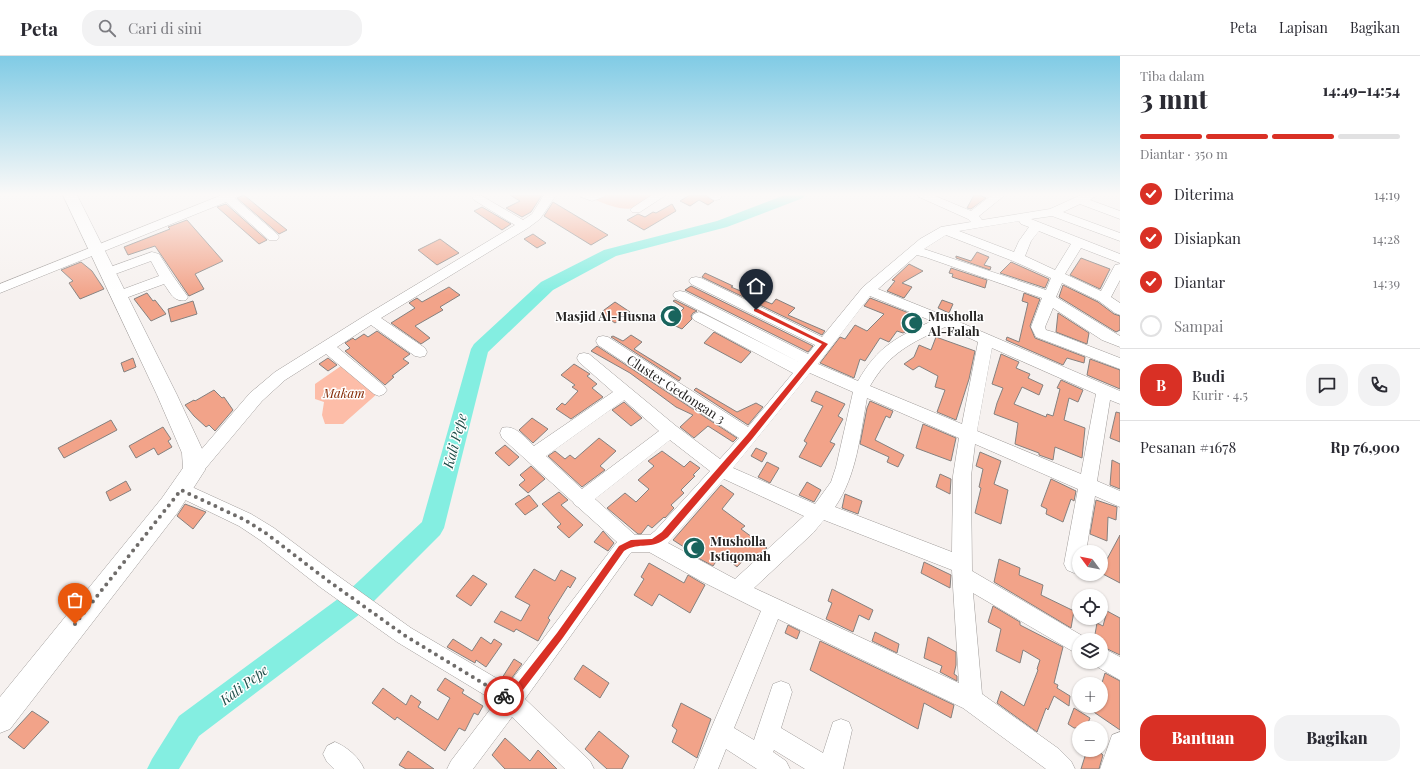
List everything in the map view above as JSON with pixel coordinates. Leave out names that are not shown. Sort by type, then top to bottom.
[{"type":"main road","points":[[0,719],[181,490],[194,470],[193,453],[164,388],[85,228]]},
{"type":"street","points":[[0,289],[149,228]]},
{"type":"street","points":[[264,228],[273,237]]},
{"type":"street","points":[[194,470],[256,397],[270,384],[326,346],[519,228]]},
{"type":"street","points":[[459,769],[560,636],[622,549],[631,543],[652,543],[665,534],[750,437],[808,367],[868,290],[914,250],[934,235],[950,228]]},
{"type":"street","points":[[1018,258],[1025,241],[1034,228]]},
{"type":"street","points":[[1042,228],[1120,258]]},
{"type":"street","points":[[1097,228],[1120,237]]},
{"type":"street","points":[[945,230],[1018,258],[1058,276],[1104,298],[1120,310]]},
{"type":"street","points":[[992,249],[1025,241]]},
{"type":"street","points":[[1078,242],[1058,276],[1038,327],[1041,333],[1120,364]]},
{"type":"street","points":[[914,250],[929,254],[1050,298],[1107,336],[1120,342]]},
{"type":"street","points":[[107,273],[155,256],[167,278],[181,296]]},
{"type":"street","points":[[1104,298],[1120,268]]},
{"type":"street","points":[[118,296],[167,278]]},
{"type":"street","points":[[696,281],[825,344]]},
{"type":"street","points":[[868,290],[945,321],[1120,398]]},
{"type":"street","points":[[700,311],[717,291]]},
{"type":"street","points":[[680,295],[700,311],[808,367],[1120,499]]},
{"type":"street","points":[[371,318],[420,352]]},
{"type":"street","points":[[737,590],[806,527],[820,512],[839,485],[845,467],[861,389],[873,368],[890,350],[908,338],[945,321]]},
{"type":"street","points":[[1090,352],[1091,325]]},
{"type":"street","points":[[971,700],[962,571],[962,476],[968,434],[986,340]]},
{"type":"street","name":"Cluster Gedongan 3","points":[[603,341],[750,437]]},
{"type":"street","points":[[326,346],[379,390]]},
{"type":"street","points":[[584,358],[670,431],[721,470],[962,571],[1072,641]]},
{"type":"street","points":[[1077,545],[1104,390]]},
{"type":"street","points":[[533,456],[624,392]]},
{"type":"street","points":[[581,500],[670,431]]},
{"type":"street","points":[[508,433],[581,500],[631,543]]},
{"type":"street","points":[[181,490],[245,520],[267,534],[327,580],[404,635],[491,686],[510,700],[582,769]]},
{"type":"street","points":[[652,543],[737,590],[971,700],[1051,757],[1063,769]]},
{"type":"street","points":[[706,769],[773,606]]},
{"type":"street","points":[[1108,662],[1120,669]]},
{"type":"street","points":[[769,763],[768,733],[781,692]]},
{"type":"street","points":[[831,769],[841,730]]},
{"type":"street","points":[[721,733],[769,763]]},
{"type":"street","points":[[768,733],[827,769]]},
{"type":"street","points":[[1112,769],[1120,743]]},
{"type":"street","points":[[335,754],[352,769]]},
{"type":"green space","name":"Makam","points":[[341,366],[378,393],[343,424],[325,424],[322,415],[324,402],[315,399],[315,384]]},
{"type":"building","points":[[194,228],[223,261],[195,274],[204,289],[189,296],[155,246],[128,255],[124,247],[170,229]]},
{"type":"building","points":[[241,228],[254,228],[267,240],[259,244]]},
{"type":"building","points":[[272,228],[285,228],[287,230],[279,234]]},
{"type":"building","points":[[564,228],[597,228],[608,235],[591,245]]},
{"type":"building","points":[[533,234],[546,243],[537,248],[524,239]]},
{"type":"building","points":[[440,239],[459,253],[437,265],[418,250]]},
{"type":"building","points":[[977,252],[989,257],[984,265],[991,267],[990,270],[956,258],[956,256],[971,261]]},
{"type":"building","points":[[1081,258],[1110,269],[1100,289],[1070,275]]},
{"type":"building","points":[[81,262],[92,271],[104,289],[80,299],[69,283],[73,281],[61,270]]},
{"type":"building","points":[[1011,262],[1049,279],[1045,288],[1000,273]]},
{"type":"building","points":[[909,264],[923,271],[902,283],[912,287],[904,298],[887,291],[895,281],[892,280]]},
{"type":"building","points":[[951,268],[987,280],[985,288],[952,277],[953,274],[949,273]]},
{"type":"building","points":[[705,273],[733,286],[731,287],[772,304],[776,299],[795,308],[788,315],[825,331],[822,335],[702,277]]},
{"type":"building","points":[[1063,285],[1098,302],[1114,314],[1120,316],[1120,330],[1116,332],[1059,297]]},
{"type":"building","points":[[691,286],[813,346],[808,352],[685,290]]},
{"type":"building","points":[[449,287],[460,295],[440,307],[443,310],[415,326],[430,338],[421,344],[391,323],[415,308],[409,303],[412,301],[417,298],[422,302]]},
{"type":"building","points":[[147,293],[153,301],[155,300],[166,314],[151,321],[134,299]]},
{"type":"building","points":[[1024,293],[1040,299],[1030,326],[1035,338],[1085,357],[1084,363],[1067,358],[1063,365],[1006,340],[1007,337],[1019,342],[1028,303],[1022,301]]},
{"type":"building","points":[[870,298],[914,315],[905,332],[903,333],[897,331],[889,342],[880,338],[865,361],[860,359],[854,378],[820,363],[840,337],[845,339],[855,325],[867,331],[884,314],[864,306]]},
{"type":"building","points":[[675,300],[697,311],[693,313],[691,316],[692,319],[682,329],[669,323],[684,308],[673,301]]},
{"type":"building","points":[[942,300],[953,304],[949,313],[938,308]]},
{"type":"building","points":[[193,301],[197,314],[171,322],[168,309]]},
{"type":"building","points":[[615,302],[630,312],[615,323],[600,313]]},
{"type":"building","points":[[1058,313],[1089,333],[1087,344],[1056,332]]},
{"type":"building","points":[[377,331],[410,354],[403,359],[409,363],[392,376],[394,377],[385,385],[345,351],[350,348],[345,343],[353,338],[355,340],[364,334],[368,337]]},
{"type":"building","points":[[714,332],[751,352],[741,363],[704,343]]},
{"type":"building","points":[[631,335],[642,342],[634,349],[681,378],[679,381],[611,337],[613,336],[623,341]]},
{"type":"building","points":[[936,337],[975,351],[969,379],[956,420],[937,412],[945,390],[935,387],[938,376],[919,366],[913,370],[904,364],[914,357],[919,345],[931,350]]},
{"type":"building","points":[[597,346],[737,438],[733,442],[708,426],[694,438],[680,427],[693,415],[676,407],[630,373],[591,351]]},
{"type":"building","points":[[1001,354],[1019,362],[1016,368],[1030,374],[1028,378],[1043,385],[1039,395],[1022,387],[1014,404],[1046,417],[1047,414],[1053,416],[1060,389],[1057,388],[1061,380],[1083,390],[1078,402],[1069,398],[1064,420],[1085,428],[1082,458],[1055,447],[1053,460],[1015,444],[1018,423],[994,414],[1003,388],[992,384]]},
{"type":"building","points":[[133,358],[136,367],[124,372],[121,363]]},
{"type":"building","points":[[328,358],[337,365],[328,371],[319,364]]},
{"type":"building","points":[[1090,359],[1120,370],[1120,389],[1087,375]]},
{"type":"building","points":[[574,364],[590,374],[587,376],[597,384],[592,388],[603,397],[571,419],[556,409],[562,403],[565,405],[578,391],[572,387],[575,385],[561,375]]},
{"type":"building","points":[[696,388],[737,412],[756,403],[763,407],[748,425],[694,390]]},
{"type":"building","points":[[214,390],[222,398],[224,397],[233,410],[215,431],[209,425],[206,427],[185,405]]},
{"type":"building","points":[[816,391],[845,404],[838,416],[843,419],[830,442],[835,444],[821,467],[799,457],[807,443],[804,441],[823,406],[811,401]]},
{"type":"building","points":[[870,401],[893,411],[890,418],[886,416],[875,440],[904,455],[898,467],[887,462],[889,457],[860,444],[867,408]]},
{"type":"building","points":[[624,402],[642,418],[631,426],[612,410]]},
{"type":"building","points":[[1116,412],[1120,413],[1120,442],[1110,438]]},
{"type":"building","points":[[532,418],[548,429],[533,443],[519,430]]},
{"type":"building","points":[[111,420],[117,430],[64,458],[58,448]]},
{"type":"building","points":[[923,424],[956,438],[951,461],[916,448]]},
{"type":"building","points":[[163,427],[171,439],[168,441],[172,447],[158,455],[154,448],[136,458],[129,446]]},
{"type":"building","points":[[599,438],[616,451],[600,466],[605,470],[582,487],[548,456],[555,451],[565,459],[570,455],[575,459]]},
{"type":"building","points":[[505,445],[519,457],[509,466],[495,453]]},
{"type":"building","points":[[756,448],[767,453],[762,462],[751,456]]},
{"type":"building","points":[[662,451],[684,467],[690,461],[700,468],[693,475],[695,476],[681,490],[684,493],[671,505],[674,508],[665,518],[664,517],[652,528],[648,525],[641,534],[638,534],[607,508],[625,493],[636,502],[649,489],[638,480],[654,466],[648,461]]},
{"type":"building","points":[[980,452],[1001,461],[994,484],[1008,490],[1001,524],[975,513],[981,488],[979,487],[983,469],[976,466]]},
{"type":"building","points":[[1112,460],[1120,464],[1120,489],[1110,485]]},
{"type":"building","points":[[767,462],[779,468],[770,483],[758,477]]},
{"type":"building","points":[[531,466],[545,479],[528,493],[519,485],[525,480],[520,475]]},
{"type":"building","points":[[940,474],[951,479],[950,494],[936,487]]},
{"type":"building","points":[[1051,479],[1076,491],[1074,501],[1071,499],[1063,522],[1046,514],[1047,509],[1041,506]]},
{"type":"building","points":[[126,481],[131,490],[110,501],[106,492]]},
{"type":"building","points":[[807,482],[821,490],[814,502],[799,495]]},
{"type":"building","points":[[721,485],[734,494],[722,509],[745,526],[741,529],[767,548],[754,559],[749,554],[737,567],[721,554],[713,566],[685,551],[687,549],[673,540]]},
{"type":"building","points":[[559,492],[568,500],[561,505],[583,525],[569,538],[557,527],[561,524],[542,504]]},
{"type":"building","points":[[845,494],[862,501],[858,514],[842,508]]},
{"type":"building","points":[[529,495],[538,506],[525,515],[515,504]]},
{"type":"building","points":[[1096,500],[1117,507],[1116,520],[1108,517],[1107,541],[1090,534]]},
{"type":"building","points":[[185,504],[206,512],[193,529],[177,516]]},
{"type":"building","points":[[603,531],[614,543],[608,551],[594,542]]},
{"type":"building","points":[[1120,535],[1120,583],[1108,577],[1108,557]]},
{"type":"building","points":[[999,559],[1020,568],[1019,575],[1043,585],[1041,595],[1072,610],[1071,628],[994,582]]},
{"type":"building","points":[[924,562],[951,575],[950,588],[921,573]]},
{"type":"building","points":[[649,563],[684,583],[688,575],[705,585],[690,613],[659,594],[652,606],[634,595],[644,579],[641,577]]},
{"type":"building","points":[[534,569],[555,581],[561,570],[576,578],[570,588],[568,586],[548,618],[550,620],[538,641],[516,629],[514,632],[494,622],[501,611],[521,621],[530,605],[515,597]]},
{"type":"building","points":[[473,575],[487,584],[471,606],[456,596]]},
{"type":"building","points":[[832,589],[873,610],[869,620],[859,615],[853,632],[826,619],[832,603],[828,601]]},
{"type":"building","points":[[993,606],[1020,622],[1020,625],[1063,647],[1054,683],[1058,685],[1057,688],[1070,696],[1069,706],[1054,696],[1048,710],[1046,708],[1037,732],[997,703],[1001,691],[1024,706],[1038,670],[1040,660],[1023,650],[1020,663],[996,651],[1001,629],[988,622]]},
{"type":"building","points":[[1108,612],[1120,618],[1120,655],[1108,649],[1108,633],[1095,633],[1097,625],[1108,625]]},
{"type":"building","points":[[788,625],[800,631],[797,639],[785,633]]},
{"type":"building","points":[[875,632],[899,644],[897,653],[872,641]]},
{"type":"building","points":[[481,637],[491,644],[494,639],[502,644],[486,667],[476,660],[475,663],[447,647],[453,639],[472,651]]},
{"type":"building","points":[[928,637],[956,652],[954,674],[957,676],[957,681],[940,672],[942,666],[924,658]]},
{"type":"building","points":[[820,641],[954,705],[951,718],[924,703],[918,729],[810,670]]},
{"type":"building","points":[[514,659],[522,664],[509,682],[502,678]]},
{"type":"building","points":[[583,665],[609,683],[600,698],[574,679]]},
{"type":"building","points":[[1105,673],[1120,681],[1120,730],[1095,713],[1108,713],[1108,677],[1104,677]]},
{"type":"building","points":[[445,678],[464,690],[462,693],[483,706],[478,715],[474,713],[465,731],[459,728],[445,751],[397,717],[395,720],[372,703],[383,688],[406,705],[411,695],[421,702],[418,707],[438,720],[450,698],[437,690]]},
{"type":"building","points":[[681,703],[711,719],[697,758],[672,742],[677,730],[672,726]]},
{"type":"building","points":[[32,711],[49,722],[24,749],[8,737]]},
{"type":"building","points":[[1072,713],[1082,713],[1090,718],[1089,721],[1072,721],[1072,727],[1068,724]]},
{"type":"building","points":[[599,731],[629,756],[622,769],[607,769],[585,749]]},
{"type":"building","points":[[505,738],[530,761],[538,750],[557,769],[505,769],[492,755]]},
{"type":"building","points":[[408,751],[434,769],[406,769],[399,765]]},
{"type":"building","points":[[1085,757],[1102,757],[1099,769],[1081,769]]},
{"type":"waterway","name":"Kali Pepe","points":[[162,769],[189,726],[355,602],[432,528],[480,349],[547,286],[610,253],[705,228]]},
{"type":"way so far","points":[[75,624],[181,490],[214,504],[245,520],[267,534],[327,580],[404,635],[491,686],[504,696]]},
{"type":"place","name":"Masjid Al-Husna","points":[[671,316]]},
{"type":"place","name":"Musholla Al-Falah","points":[[912,323]]},
{"type":"place","name":"Musholla Istiqomah","points":[[694,548]]},
{"type":"route","points":[[504,696],[510,700],[560,636],[622,549],[631,543],[652,543],[665,534],[750,437],[825,344],[756,310]]}]
